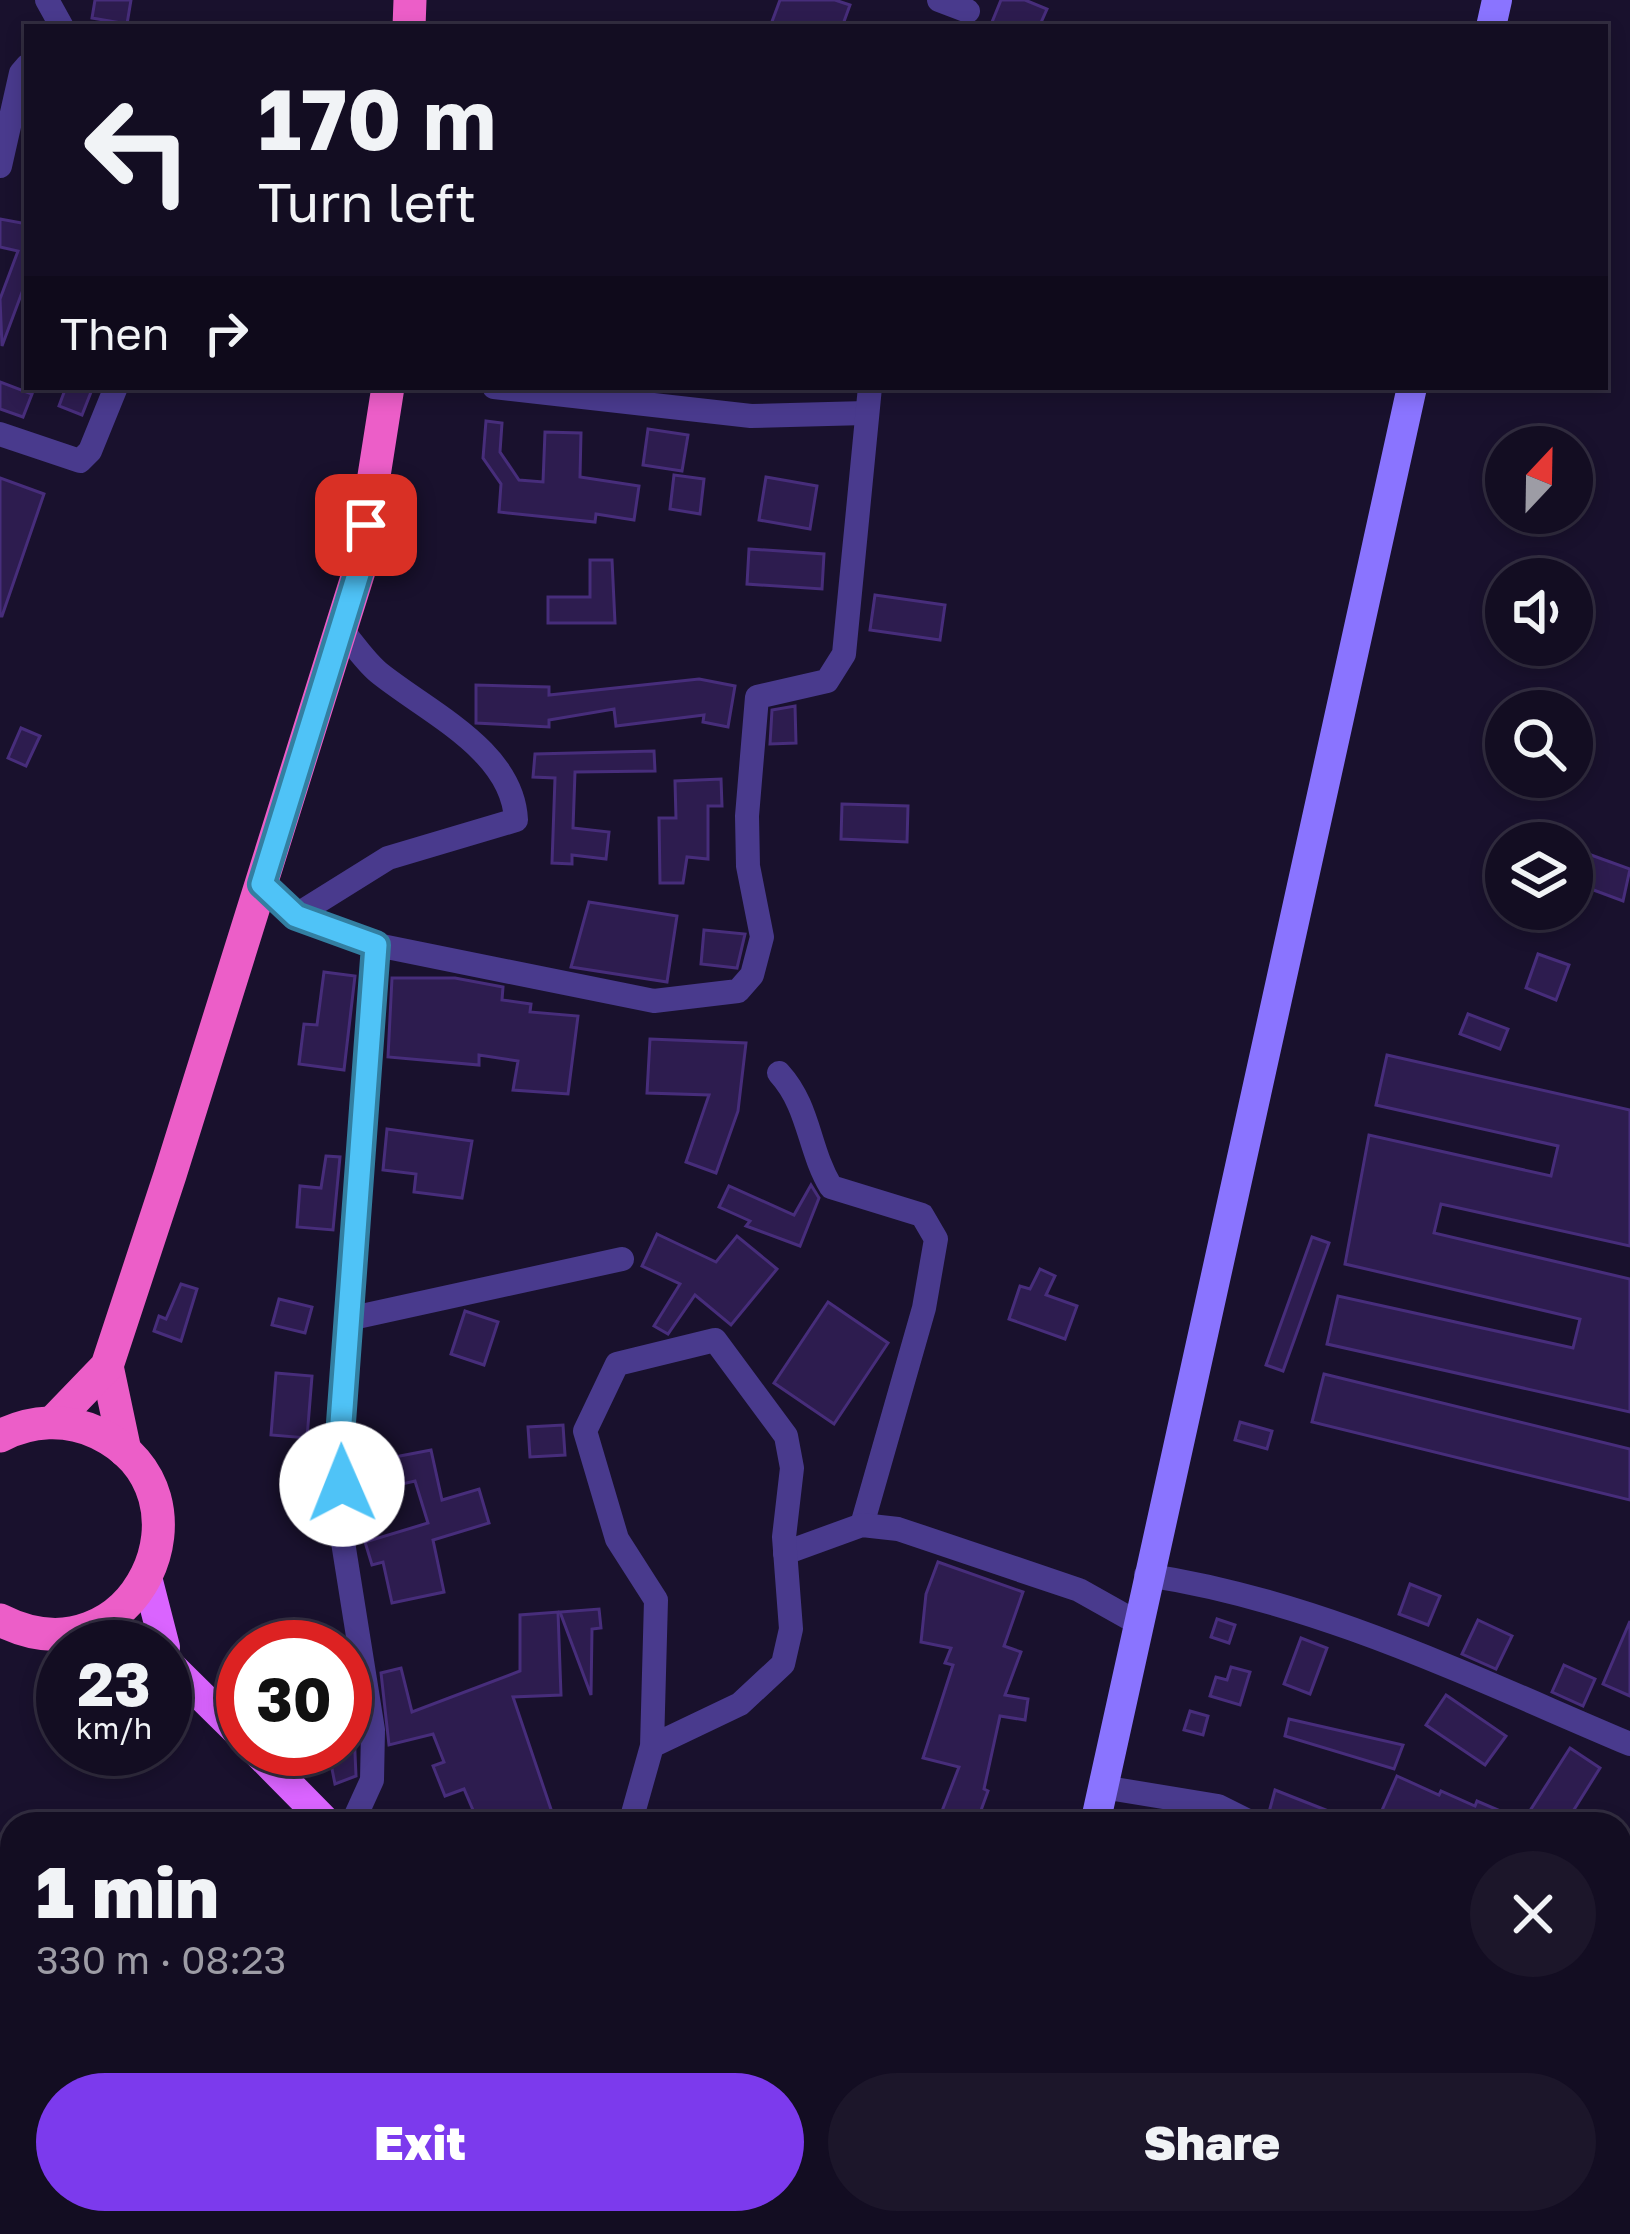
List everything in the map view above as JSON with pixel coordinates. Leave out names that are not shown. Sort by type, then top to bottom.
[{"type":"highway","points":[[53,1422],[106,1366],[359,571],[388,390]]},
{"type":"highway","points":[[106,1366],[124,1451]]},
{"type":"highway","points":[[0,1436],[53,1422],[92,1430],[124,1451],[148,1482],[158,1520],[147,1577],[123,1608],[106,1620]]},
{"type":"highway","points":[[0,1620],[36,1632]]},
{"type":"main road","points":[[1097,1812],[1411,390]]},
{"type":"main road","points":[[147,1577],[158,1620]]},
{"type":"main road","points":[[192,1682],[216,1708]]},
{"type":"main road","points":[[281,1776],[316,1812]]},
{"type":"street","points":[[939,0],[970,13]]},
{"type":"street","points":[[0,166],[24,70]]},
{"type":"street","points":[[0,434],[80,461],[90,451],[115,390]]},
{"type":"street","points":[[521,390],[751,416],[866,413]]},
{"type":"street","points":[[262,884],[296,916],[376,945],[654,1001],[738,992],[752,976],[762,938],[748,866],[747,816],[757,697],[772,689],[827,682],[844,655],[870,390]]},
{"type":"street","points":[[296,916],[388,858],[516,820],[515,797],[488,757],[374,669],[341,629]]},
{"type":"street","points":[[357,1812],[372,1780],[373,1730],[344,1542],[339,1450],[376,945]]},
{"type":"street","points":[[779,1073],[802,1098],[820,1169],[831,1187],[922,1215],[936,1239],[924,1308],[862,1525]]},
{"type":"street","points":[[349,1319],[622,1259]]},
{"type":"street","points":[[633,1812],[652,1746],[656,1600],[617,1540],[585,1431],[617,1364],[715,1340],[786,1436],[792,1468],[785,1553],[790,1629],[783,1664],[740,1704],[652,1746]]},
{"type":"street","points":[[785,1553],[862,1525],[898,1529],[1079,1589],[1136,1622]]},
{"type":"street","points":[[1146,1575],[1299,1608],[1402,1645],[1630,1744]]},
{"type":"street","points":[[1102,1786],[1230,1812]]},
{"type":"building","points":[[95,0],[131,0],[127,24],[92,18]]},
{"type":"building","points":[[780,0],[835,0],[850,5],[843,24],[771,24]]},
{"type":"building","points":[[1001,0],[1025,0],[1047,9],[1040,24],[991,24]]},
{"type":"building","points":[[0,219],[24,223],[24,287],[2,346],[0,299],[18,251],[0,247]]},
{"type":"building","points":[[0,382],[32,394],[23,417],[0,409]]},
{"type":"building","points":[[65,390],[92,390],[82,415],[59,406]]},
{"type":"building","points":[[486,421],[502,423],[500,452],[519,480],[543,482],[545,432],[581,433],[580,477],[639,486],[634,520],[596,514],[595,522],[499,512],[501,484],[483,458]]},
{"type":"building","points":[[648,429],[688,435],[682,471],[643,465]]},
{"type":"building","points":[[674,475],[704,479],[700,514],[670,509]]},
{"type":"building","points":[[766,477],[817,486],[810,529],[759,520]]},
{"type":"building","points":[[0,478],[44,494],[2,616],[0,616]]},
{"type":"building","points":[[749,549],[824,554],[822,589],[747,584]]},
{"type":"building","points":[[590,560],[612,560],[615,623],[548,623],[548,597],[590,597]]},
{"type":"building","points":[[875,595],[945,605],[940,640],[870,630]]},
{"type":"building","points":[[699,679],[735,686],[728,727],[703,722],[704,715],[616,726],[614,709],[549,720],[549,727],[476,723],[476,685],[549,687],[549,695]]},
{"type":"building","points":[[795,706],[796,743],[770,744],[772,710]]},
{"type":"building","points":[[21,728],[40,736],[26,766],[8,758]]},
{"type":"building","points":[[654,751],[655,771],[575,772],[573,828],[609,832],[606,859],[572,855],[572,864],[552,863],[555,778],[533,777],[535,754]]},
{"type":"building","points":[[721,779],[722,806],[708,806],[708,859],[687,857],[683,883],[660,883],[659,818],[676,818],[675,781]]},
{"type":"building","points":[[842,804],[908,806],[907,842],[841,839]]},
{"type":"building","points":[[1593,856],[1630,869],[1623,901],[1593,890]]},
{"type":"building","points":[[589,902],[677,916],[667,982],[571,967]]},
{"type":"building","points":[[704,930],[745,934],[737,968],[701,964]]},
{"type":"building","points":[[1538,954],[1569,965],[1556,1000],[1526,988]]},
{"type":"building","points":[[324,972],[355,976],[344,1070],[299,1064],[304,1024],[317,1025]]},
{"type":"building","points":[[392,978],[455,978],[503,987],[502,1000],[531,1004],[530,1012],[578,1016],[568,1094],[513,1090],[518,1061],[479,1055],[479,1065],[388,1057]]},
{"type":"building","points":[[1468,1014],[1508,1029],[1500,1049],[1460,1034]]},
{"type":"building","points":[[650,1039],[746,1043],[738,1111],[716,1173],[686,1162],[709,1095],[647,1093]]},
{"type":"building","points":[[1387,1055],[1630,1110],[1630,1246],[1441,1204],[1434,1233],[1630,1279],[1630,1412],[1327,1344],[1338,1296],[1573,1348],[1580,1319],[1345,1264],[1369,1135],[1551,1176],[1558,1146],[1376,1105]]},
{"type":"building","points":[[387,1129],[472,1141],[462,1198],[414,1192],[416,1174],[383,1170]]},
{"type":"building","points":[[326,1156],[340,1157],[333,1230],[297,1227],[300,1186],[321,1188]]},
{"type":"building","points":[[811,1185],[819,1198],[800,1246],[746,1226],[750,1221],[719,1207],[729,1186],[794,1215]]},
{"type":"building","points":[[657,1234],[716,1262],[737,1236],[777,1269],[731,1325],[695,1295],[668,1334],[654,1326],[680,1284],[642,1266]]},
{"type":"building","points":[[1312,1237],[1329,1243],[1283,1371],[1266,1365]]},
{"type":"building","points":[[1040,1269],[1055,1276],[1046,1295],[1077,1306],[1065,1339],[1009,1319],[1020,1286],[1030,1289]]},
{"type":"building","points":[[181,1284],[197,1289],[181,1341],[154,1331],[159,1316],[166,1319]]},
{"type":"building","points":[[279,1299],[312,1307],[305,1333],[272,1325]]},
{"type":"building","points":[[828,1302],[888,1343],[834,1424],[774,1383]]},
{"type":"building","points":[[465,1311],[498,1322],[484,1365],[451,1354]]},
{"type":"building","points":[[276,1373],[312,1376],[307,1438],[271,1435]]},
{"type":"building","points":[[1324,1374],[1630,1449],[1630,1500],[1312,1422]]},
{"type":"building","points":[[1240,1422],[1272,1431],[1267,1449],[1235,1440]]},
{"type":"building","points":[[563,1425],[565,1455],[530,1457],[528,1427]]},
{"type":"building","points":[[431,1450],[442,1500],[479,1489],[489,1523],[433,1540],[444,1592],[392,1603],[383,1562],[372,1565],[365,1542],[428,1523],[415,1481],[380,1489],[374,1461]]},
{"type":"building","points":[[938,1562],[1023,1592],[1004,1646],[1021,1652],[1005,1695],[1028,1699],[1025,1720],[1000,1716],[980,1812],[942,1812],[959,1767],[923,1758],[953,1665],[945,1663],[951,1648],[921,1642],[926,1594]]},
{"type":"building","points":[[1410,1584],[1440,1596],[1428,1625],[1399,1614]]},
{"type":"building","points":[[599,1609],[601,1628],[592,1629],[591,1695],[560,1612]]},
{"type":"building","points":[[558,1612],[561,1695],[513,1697],[552,1812],[474,1812],[464,1789],[445,1796],[433,1766],[444,1762],[433,1734],[389,1745],[381,1673],[401,1668],[412,1712],[520,1671],[520,1615]]},
{"type":"building","points":[[1217,1619],[1235,1625],[1229,1643],[1211,1637]]},
{"type":"building","points":[[1478,1620],[1512,1636],[1496,1669],[1462,1654]]},
{"type":"building","points":[[1630,1621],[1630,1696],[1603,1684]]},
{"type":"building","points":[[1301,1638],[1327,1648],[1310,1694],[1284,1684]]},
{"type":"building","points":[[1564,1665],[1595,1679],[1583,1706],[1552,1692]]},
{"type":"building","points":[[1231,1667],[1250,1672],[1240,1705],[1210,1696],[1216,1677],[1227,1680]]},
{"type":"building","points":[[1446,1695],[1506,1736],[1485,1765],[1426,1725]]},
{"type":"building","points":[[1190,1711],[1208,1716],[1203,1735],[1184,1730]]},
{"type":"building","points":[[1289,1719],[1403,1745],[1394,1769],[1285,1736]]},
{"type":"building","points":[[1570,1748],[1600,1768],[1572,1812],[1529,1812]]},
{"type":"building","points":[[333,1776],[356,1776],[335,1784]]},
{"type":"building","points":[[1397,1776],[1439,1795],[1441,1791],[1503,1812],[1381,1812]]},
{"type":"building","points":[[1275,1790],[1331,1812],[1269,1812]]},
{"type":"route","points":[[342,1484],[339,1450],[376,945],[296,916],[262,884],[359,571],[366,525]]}]
